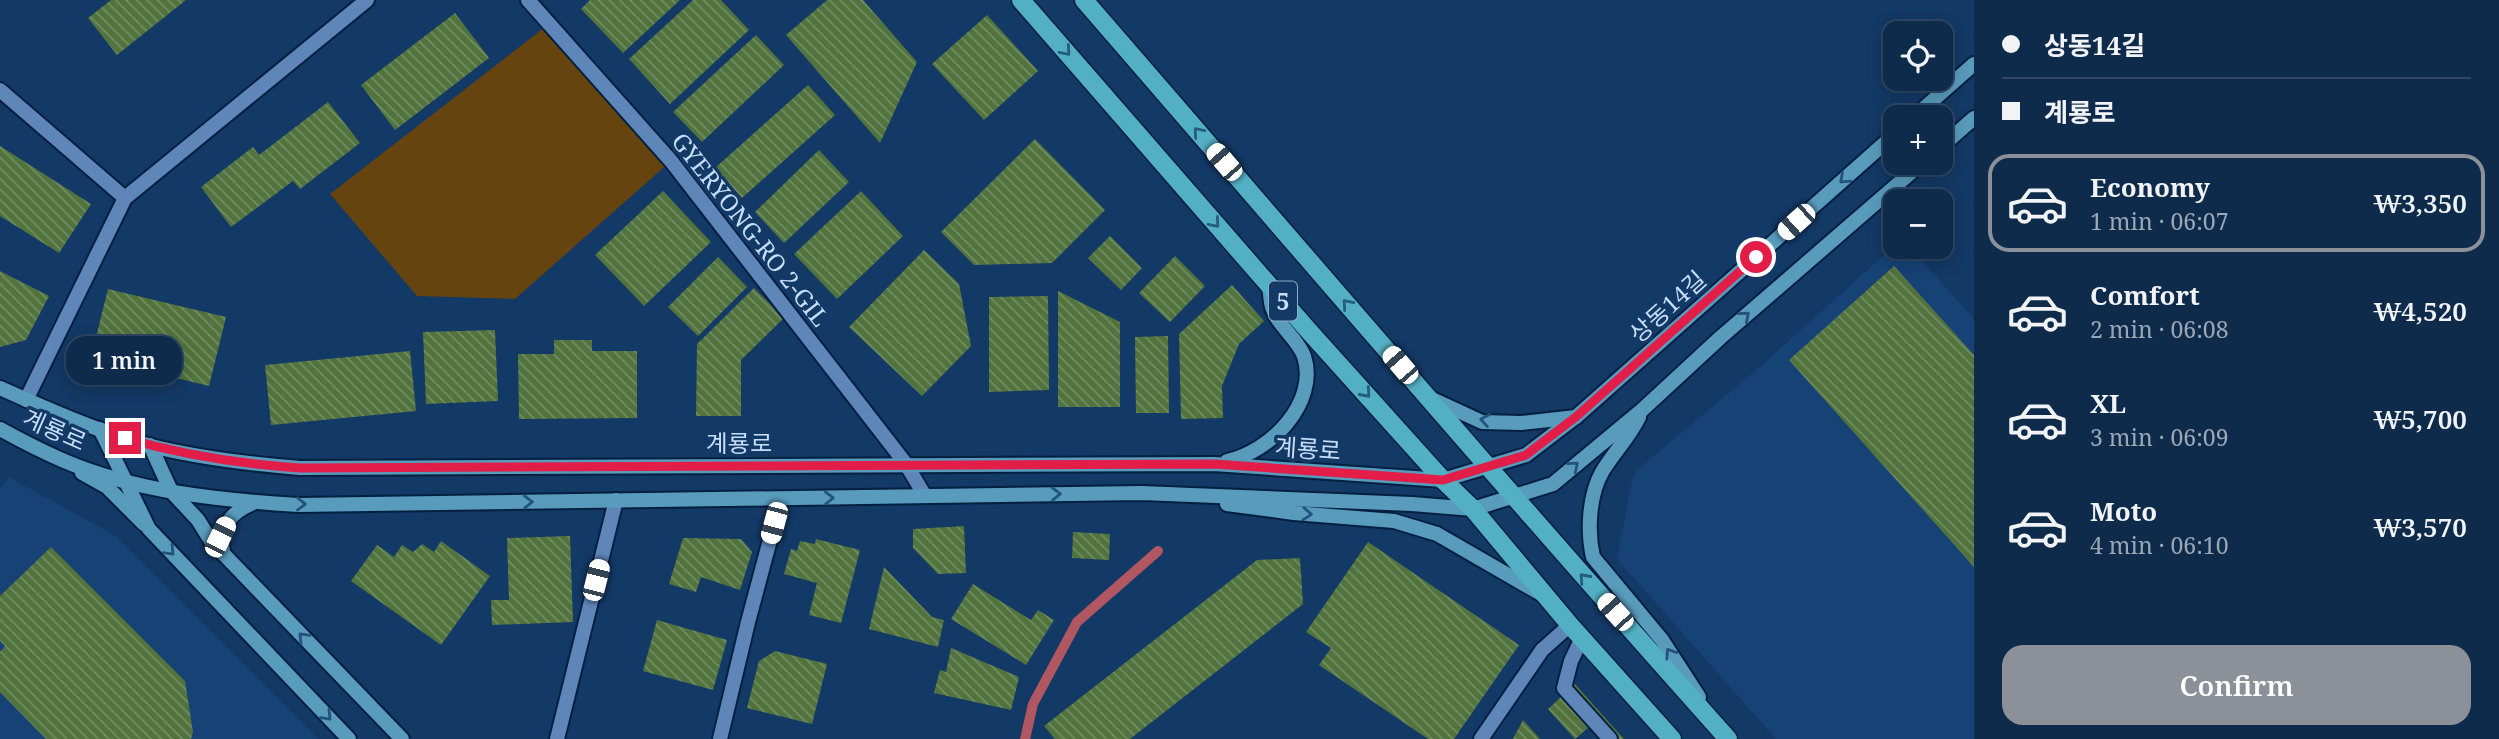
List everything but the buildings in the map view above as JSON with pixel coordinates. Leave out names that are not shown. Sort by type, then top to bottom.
[{"type":"main road","name":"5","points":[[1021,0],[1269,285],[1443,480],[1473,509],[1672,739]]},
{"type":"main road","name":"5","points":[[1084,0],[1425,395],[1724,735]]},
{"type":"street","points":[[26,400],[125,198],[367,0]]},
{"type":"street","name":"GYERYONG-RO 2-GIL","points":[[528,0],[671,161],[906,464],[925,496]]},
{"type":"street","points":[[1928,105],[1974,64]]},
{"type":"street","points":[[0,90],[125,198]]},
{"type":"street","points":[[1953,136],[1974,118]]},
{"type":"street","name":"상동14길","points":[[1489,466],[1526,455],[1577,416],[1883,145]]},
{"type":"street","points":[[1515,498],[1553,484],[1642,410],[1721,337],[1908,175]]},
{"type":"street","points":[[1214,464],[1240,458],[1255,451],[1279,434],[1298,407],[1308,370],[1302,352],[1272,308],[1269,285]]},
{"type":"street","name":"계룡로","points":[[0,388],[100,429],[150,445],[256,465],[300,468],[1214,464],[1443,480],[1489,466]]},
{"type":"street","points":[[1425,395],[1482,422],[1521,423],[1577,416]]},
{"type":"street","points":[[1642,410],[1629,437],[1601,473],[1590,520],[1589,541],[1593,557],[1662,640],[1724,735]]},
{"type":"street","name":"계룡로","points":[[0,429],[63,461],[127,481],[224,500],[298,505],[1142,493],[1399,503],[1473,509],[1515,498]]},
{"type":"street","points":[[100,429],[149,529]]},
{"type":"street","points":[[150,445],[172,491],[198,520],[211,541],[402,739]]},
{"type":"street","points":[[63,461],[107,487],[349,739]]},
{"type":"street","points":[[1142,493],[1294,513],[1394,520],[1437,534],[1548,598]]},
{"type":"street","points":[[720,739],[781,499]]},
{"type":"street","points":[[557,739],[616,500]]},
{"type":"street","points":[[223,553],[220,537],[228,520],[240,509],[255,502]]},
{"type":"street","points":[[1481,739],[1542,650],[1576,631]]},
{"type":"street","points":[[1576,631],[1564,688],[1610,739]]},
{"type":"shaded area","points":[[549,24],[671,161],[515,299],[417,296],[330,194]]},
{"type":"shaded area","points":[[1883,256],[1883,259],[1921,259],[1974,319],[1974,739],[1776,739],[1617,559],[1632,480],[1637,470],[1763,364]]},
{"type":"shaded area","points":[[9,477],[116,536],[319,739],[0,739],[0,488]]},
{"type":"waterway","points":[[1025,739],[1033,704],[1077,622],[1158,551]]},
{"type":"route","points":[[125,438],[195,455],[256,465],[300,468],[1214,464],[1443,480],[1526,455],[1577,416],[1756,257]]}]
